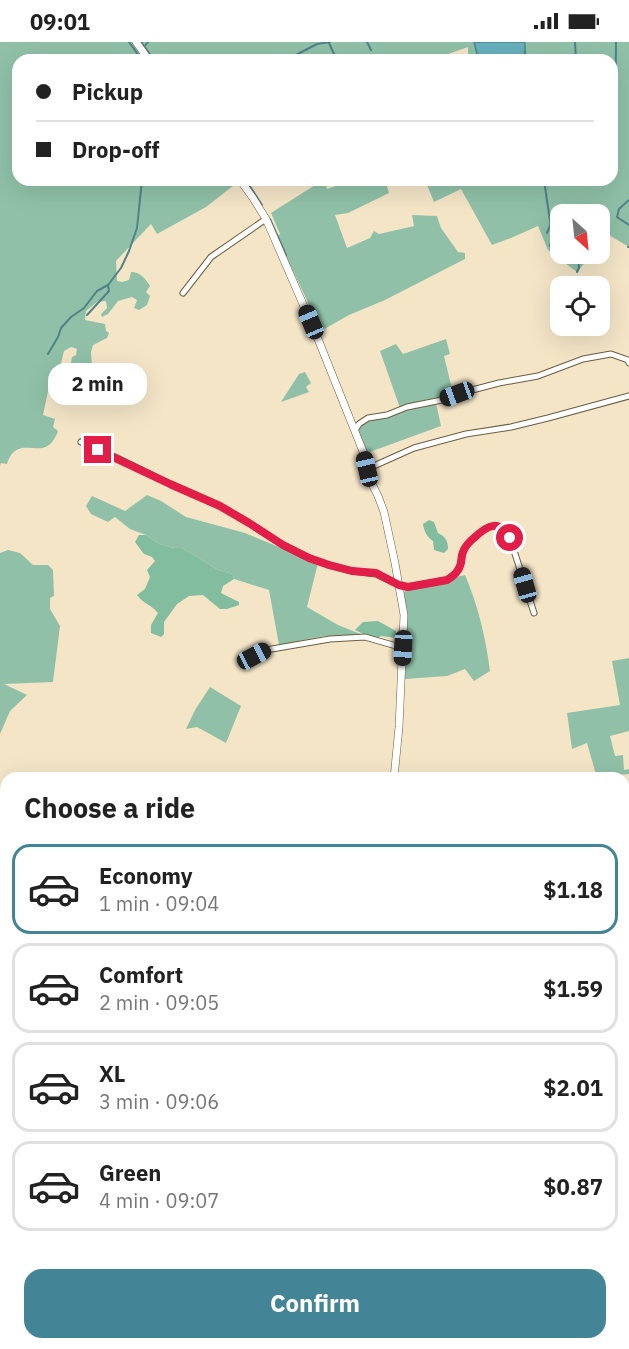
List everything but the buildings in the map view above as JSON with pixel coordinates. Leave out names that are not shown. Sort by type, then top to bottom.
[{"type":"street","points":[[244,186],[266,219],[316,334],[355,430],[364,454],[369,478],[384,512],[404,615],[395,772]]},
{"type":"street","points":[[183,293],[211,257],[266,219]]},
{"type":"street","points":[[355,430],[358,424],[368,418],[387,415],[407,407],[442,400],[457,394],[538,376],[583,359],[611,354],[628,360],[629,363]]},
{"type":"street","points":[[367,469],[414,448],[466,434],[511,427],[629,396]]},
{"type":"street","points":[[81,442],[220,506],[283,545],[309,558],[352,571],[376,573],[408,587],[447,580],[460,568],[462,554],[470,541],[484,528],[500,526],[510,538],[534,613]]},
{"type":"street","points":[[246,658],[266,650],[330,639],[365,637],[403,648]]},
{"type":"green space","points":[[0,42],[132,42],[141,54],[12,54],[12,186],[233,186],[206,207],[157,234],[151,224],[116,261],[117,281],[129,280],[131,272],[134,272],[140,274],[148,283],[150,286],[146,292],[150,296],[147,305],[139,310],[134,308],[137,300],[132,297],[118,301],[108,314],[102,317],[101,314],[107,308],[106,301],[97,302],[86,311],[85,320],[105,324],[106,331],[109,333],[107,338],[93,345],[92,366],[84,379],[75,377],[72,371],[72,357],[76,355],[77,349],[71,347],[64,351],[61,363],[52,372],[43,415],[55,419],[53,427],[58,431],[53,441],[42,448],[17,450],[11,455],[7,464],[1,463],[0,466]]},
{"type":"green space","points":[[141,42],[474,42],[477,54],[468,54],[468,47],[448,54],[150,54]]},
{"type":"green space","points":[[526,42],[629,42],[629,247],[610,236],[610,204],[550,204],[550,252],[538,226],[492,245],[461,189],[434,202],[427,186],[618,186],[618,54],[524,54]]},
{"type":"green space","points":[[314,186],[326,186],[327,189],[336,186],[387,186],[389,193],[348,213],[335,215],[347,248],[370,238],[374,231],[379,234],[414,226],[412,215],[437,216],[441,228],[458,252],[465,253],[465,259],[319,332],[314,315],[277,237],[280,234],[271,213]]},
{"type":"green space","points":[[566,264],[584,264],[577,272]]},
{"type":"green space","points":[[446,339],[450,354],[444,356],[453,393],[442,399],[400,408],[380,351],[396,344],[403,354]]},
{"type":"green space","points":[[305,372],[311,383],[306,387],[309,392],[281,402],[299,374]]},
{"type":"green space","points":[[436,403],[441,426],[367,453],[357,431],[364,422],[383,415]]},
{"type":"green space","points":[[147,495],[186,517],[245,533],[318,563],[307,607],[338,625],[363,635],[324,636],[279,645],[269,590],[234,579],[233,574],[218,570],[182,548],[159,544],[146,535],[130,529],[115,517],[108,522],[91,514],[86,506],[92,496],[125,511]]},
{"type":"green space","points":[[429,520],[434,522],[438,533],[447,541],[448,549],[444,553],[434,550],[433,541],[425,531],[423,524]]},
{"type":"green space","points":[[139,535],[146,535],[159,544],[182,548],[218,570],[233,574],[234,579],[223,586],[221,593],[239,602],[239,605],[220,609],[203,595],[189,596],[177,604],[164,622],[164,634],[161,637],[151,633],[151,625],[158,613],[137,595],[145,589],[150,577],[147,570],[155,561],[144,554],[135,542]]},
{"type":"green space","points":[[8,550],[20,553],[33,565],[48,565],[53,570],[54,596],[50,598],[50,609],[60,626],[53,682],[4,684],[27,695],[10,711],[0,734],[0,553]]},
{"type":"green space","points":[[465,575],[481,622],[490,671],[474,681],[465,669],[447,676],[405,679],[404,593],[406,589]]},
{"type":"green space","points":[[378,621],[396,631],[396,638],[381,636],[377,638],[355,630],[363,622]]},
{"type":"green space","points":[[629,658],[629,731],[610,736],[615,756],[623,755],[624,770],[629,769],[629,772],[595,772],[587,743],[572,749],[567,713],[620,705],[612,661]]},
{"type":"green space","points":[[210,687],[241,706],[226,743],[197,727],[186,729]]},
{"type":"water","points":[[474,42],[525,42],[524,54],[477,54]]},
{"type":"waterway","points":[[129,42],[138,54]]},
{"type":"waterway","points":[[141,42],[150,54]]},
{"type":"waterway","points":[[144,47],[148,42]]},
{"type":"waterway","points":[[298,54],[317,44],[330,42]]},
{"type":"waterway","points":[[367,42],[371,50]]},
{"type":"waterway","points":[[575,42],[576,54]]},
{"type":"waterway","points":[[616,42],[616,54]]},
{"type":"waterway","points":[[329,43],[334,54]]},
{"type":"waterway","points":[[48,354],[61,328],[84,308],[97,291],[108,285],[121,268],[137,228],[141,186]]},
{"type":"waterway","points":[[250,186],[262,205]]},
{"type":"waterway","points":[[545,186],[550,221]]},
{"type":"waterway","points":[[629,200],[619,209],[617,217],[629,225]]},
{"type":"waterway","points":[[270,219],[286,255]]},
{"type":"waterway","points":[[547,233],[550,226]]},
{"type":"waterway","points":[[577,272],[579,264]]},
{"type":"waterway","points":[[87,315],[109,291],[108,285]]},
{"type":"route","points":[[98,450],[220,506],[283,545],[309,558],[352,571],[376,573],[408,587],[447,580],[451,577],[460,568],[462,554],[470,541],[484,528],[500,526],[510,538]]}]
